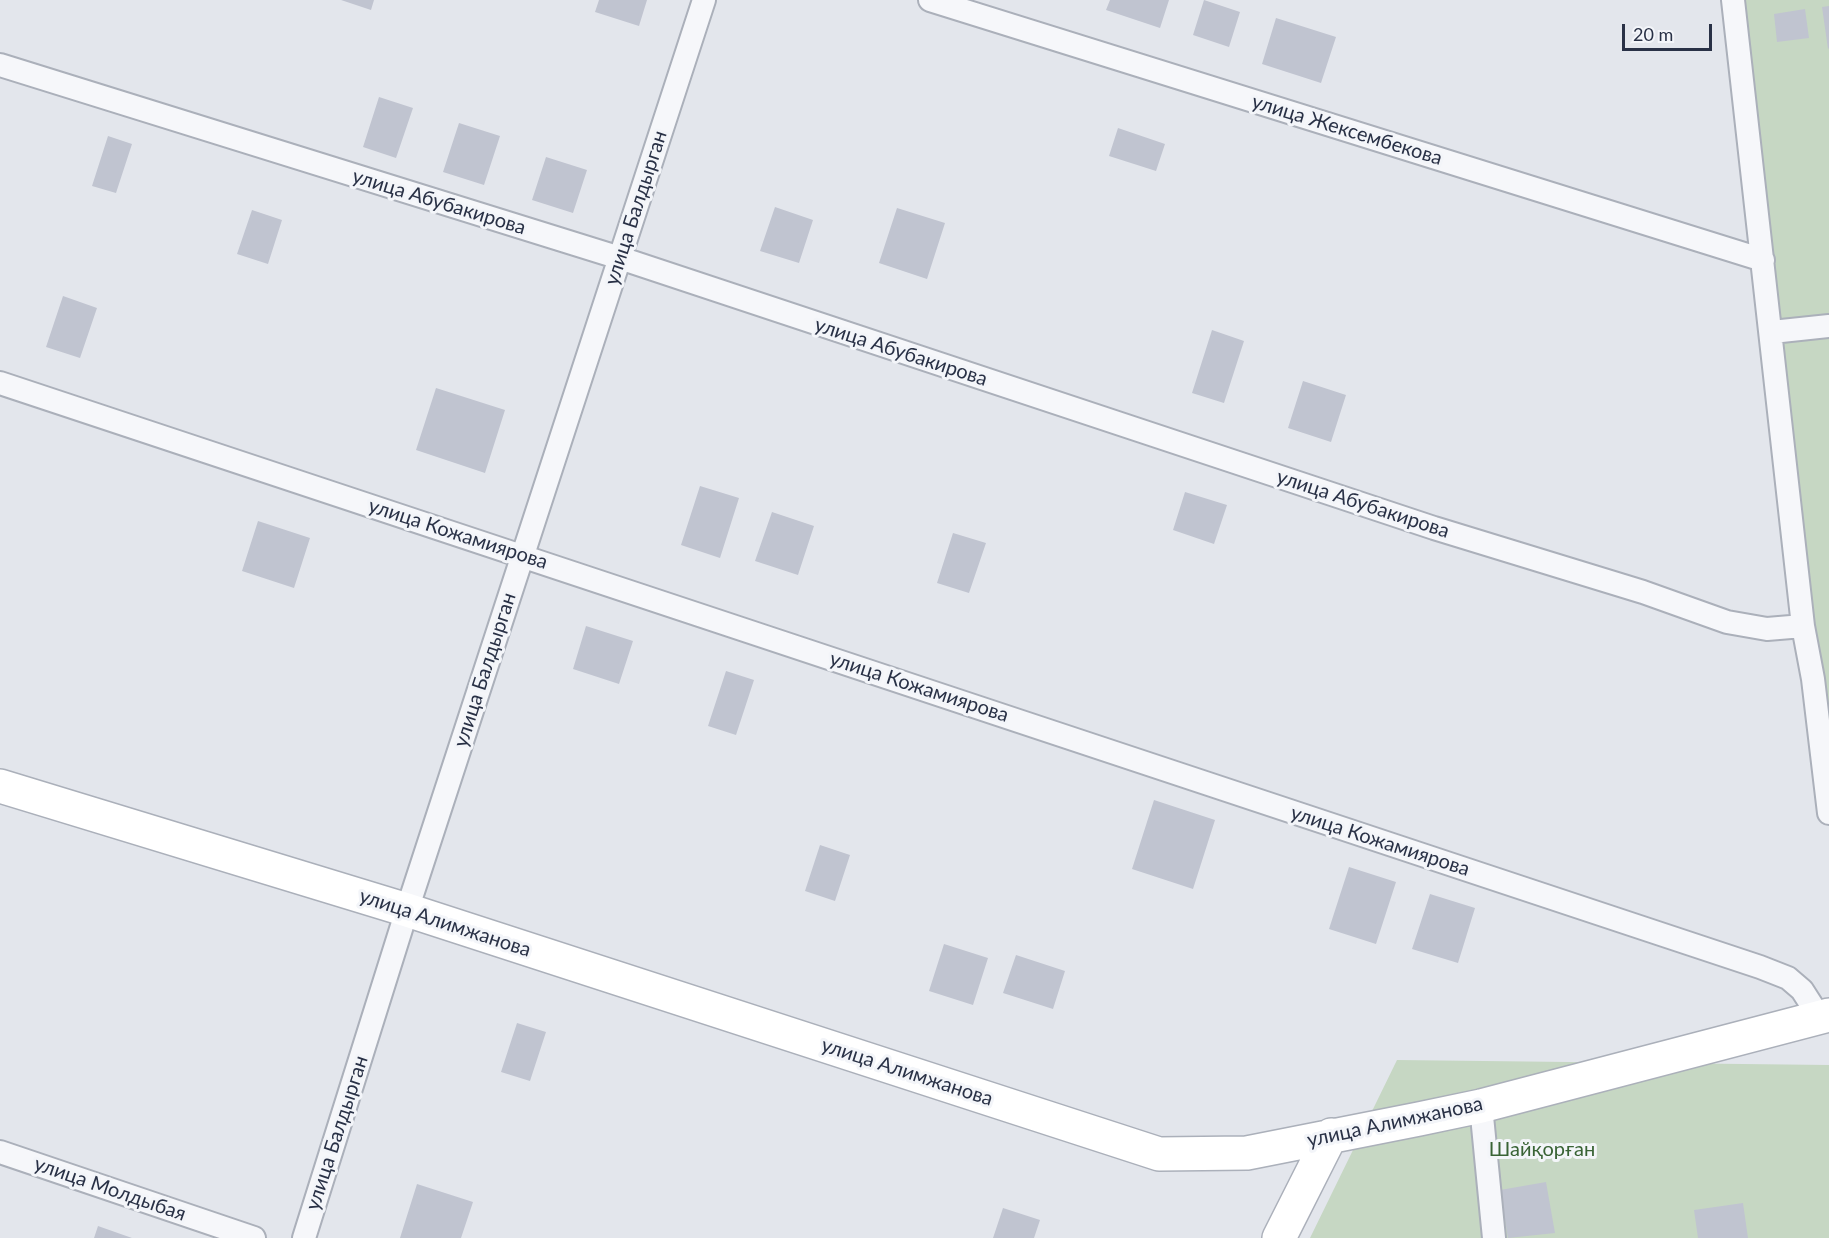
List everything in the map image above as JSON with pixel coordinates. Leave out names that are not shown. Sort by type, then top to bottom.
[{"type":"street","name":"улица Балдырган","points":[[304,1238],[407,910],[704,0]]},
{"type":"street","name":"улица Жексембекова","points":[[930,0],[1763,260]]},
{"type":"street","points":[[1732,0],[1772,332],[1803,626],[1821,678],[1829,813]]},
{"type":"street","name":"улица Абубакирова","points":[[0,65],[620,258],[1434,528],[1643,592],[1727,622],[1767,629],[1803,626]]},
{"type":"street","points":[[1772,332],[1829,326]]},
{"type":"street","name":"улица Кожамиярова","points":[[0,383],[1760,967],[1788,978],[1825,1016]]},
{"type":"street","name":"улица Алимжанова","points":[[0,786],[407,910],[1159,1154],[1247,1153],[1481,1106],[1825,1016]]},
{"type":"street","points":[[1481,1106],[1494,1238]]},
{"type":"street","points":[[1279,1238],[1331,1135]]},
{"type":"street","name":"улица Молдыбая","points":[[0,1152],[254,1238]]},
{"type":"green space","points":[[1723,0],[1829,0],[1829,774]]},
{"type":"green space","name":"Шайқорған","points":[[1397,1060],[1829,1065],[1829,1238],[1310,1238]]},
{"type":"building","points":[[341,0],[374,0],[371,10]]},
{"type":"building","points":[[599,0],[647,0],[639,26],[595,12]]},
{"type":"building","points":[[1110,0],[1169,0],[1160,28],[1106,10]]},
{"type":"building","points":[[1204,0],[1240,12],[1229,47],[1193,35]]},
{"type":"building","points":[[1829,6],[1829,48],[1828,49],[1822,7]]},
{"type":"building","points":[[1805,9],[1809,38],[1777,42],[1774,14]]},
{"type":"building","points":[[1276,18],[1336,37],[1321,83],[1262,64]]},
{"type":"building","points":[[379,97],[413,108],[396,158],[363,147]]},
{"type":"building","points":[[459,123],[500,136],[484,185],[443,172]]},
{"type":"building","points":[[1118,128],[1165,144],[1156,171],[1109,156]]},
{"type":"building","points":[[108,136],[132,144],[116,193],[92,186]]},
{"type":"building","points":[[546,157],[587,170],[573,213],[532,200]]},
{"type":"building","points":[[775,207],[813,220],[799,263],[760,251]]},
{"type":"building","points":[[897,208],[945,223],[927,279],[879,263]]},
{"type":"building","points":[[252,210],[282,220],[268,264],[237,254]]},
{"type":"building","points":[[63,296],[97,308],[80,358],[46,347]]},
{"type":"building","points":[[1212,330],[1244,341],[1224,403],[1192,393]]},
{"type":"building","points":[[1303,381],[1346,395],[1331,442],[1288,428]]},
{"type":"building","points":[[436,388],[505,410],[485,473],[416,450]]},
{"type":"building","points":[[700,486],[739,498],[720,558],[681,545]]},
{"type":"building","points":[[1185,492],[1227,505],[1214,544],[1173,530]]},
{"type":"building","points":[[772,512],[814,526],[798,575],[755,561]]},
{"type":"building","points":[[258,521],[310,538],[294,588],[242,571]]},
{"type":"building","points":[[953,533],[986,543],[969,593],[937,583]]},
{"type":"building","points":[[586,626],[633,641],[619,684],[573,669]]},
{"type":"building","points":[[726,671],[754,680],[736,735],[708,726]]},
{"type":"building","points":[[1154,800],[1215,820],[1193,889],[1132,869]]},
{"type":"building","points":[[820,845],[850,855],[835,901],[805,891]]},
{"type":"building","points":[[1349,867],[1396,882],[1376,944],[1329,929]]},
{"type":"building","points":[[1430,894],[1475,908],[1458,963],[1412,949]]},
{"type":"building","points":[[944,944],[988,958],[973,1005],[929,991]]},
{"type":"building","points":[[1016,955],[1065,971],[1053,1009],[1003,993]]},
{"type":"building","points":[[517,1023],[546,1032],[530,1081],[501,1072]]},
{"type":"building","points":[[1546,1182],[1555,1233],[1508,1238],[1500,1190]]},
{"type":"building","points":[[417,1184],[473,1202],[461,1238],[400,1238]]},
{"type":"building","points":[[1743,1203],[1748,1238],[1698,1238],[1694,1210]]},
{"type":"building","points":[[1003,1208],[1040,1220],[1034,1238],[993,1238]]},
{"type":"building","points":[[98,1226],[132,1238],[94,1238]]}]
